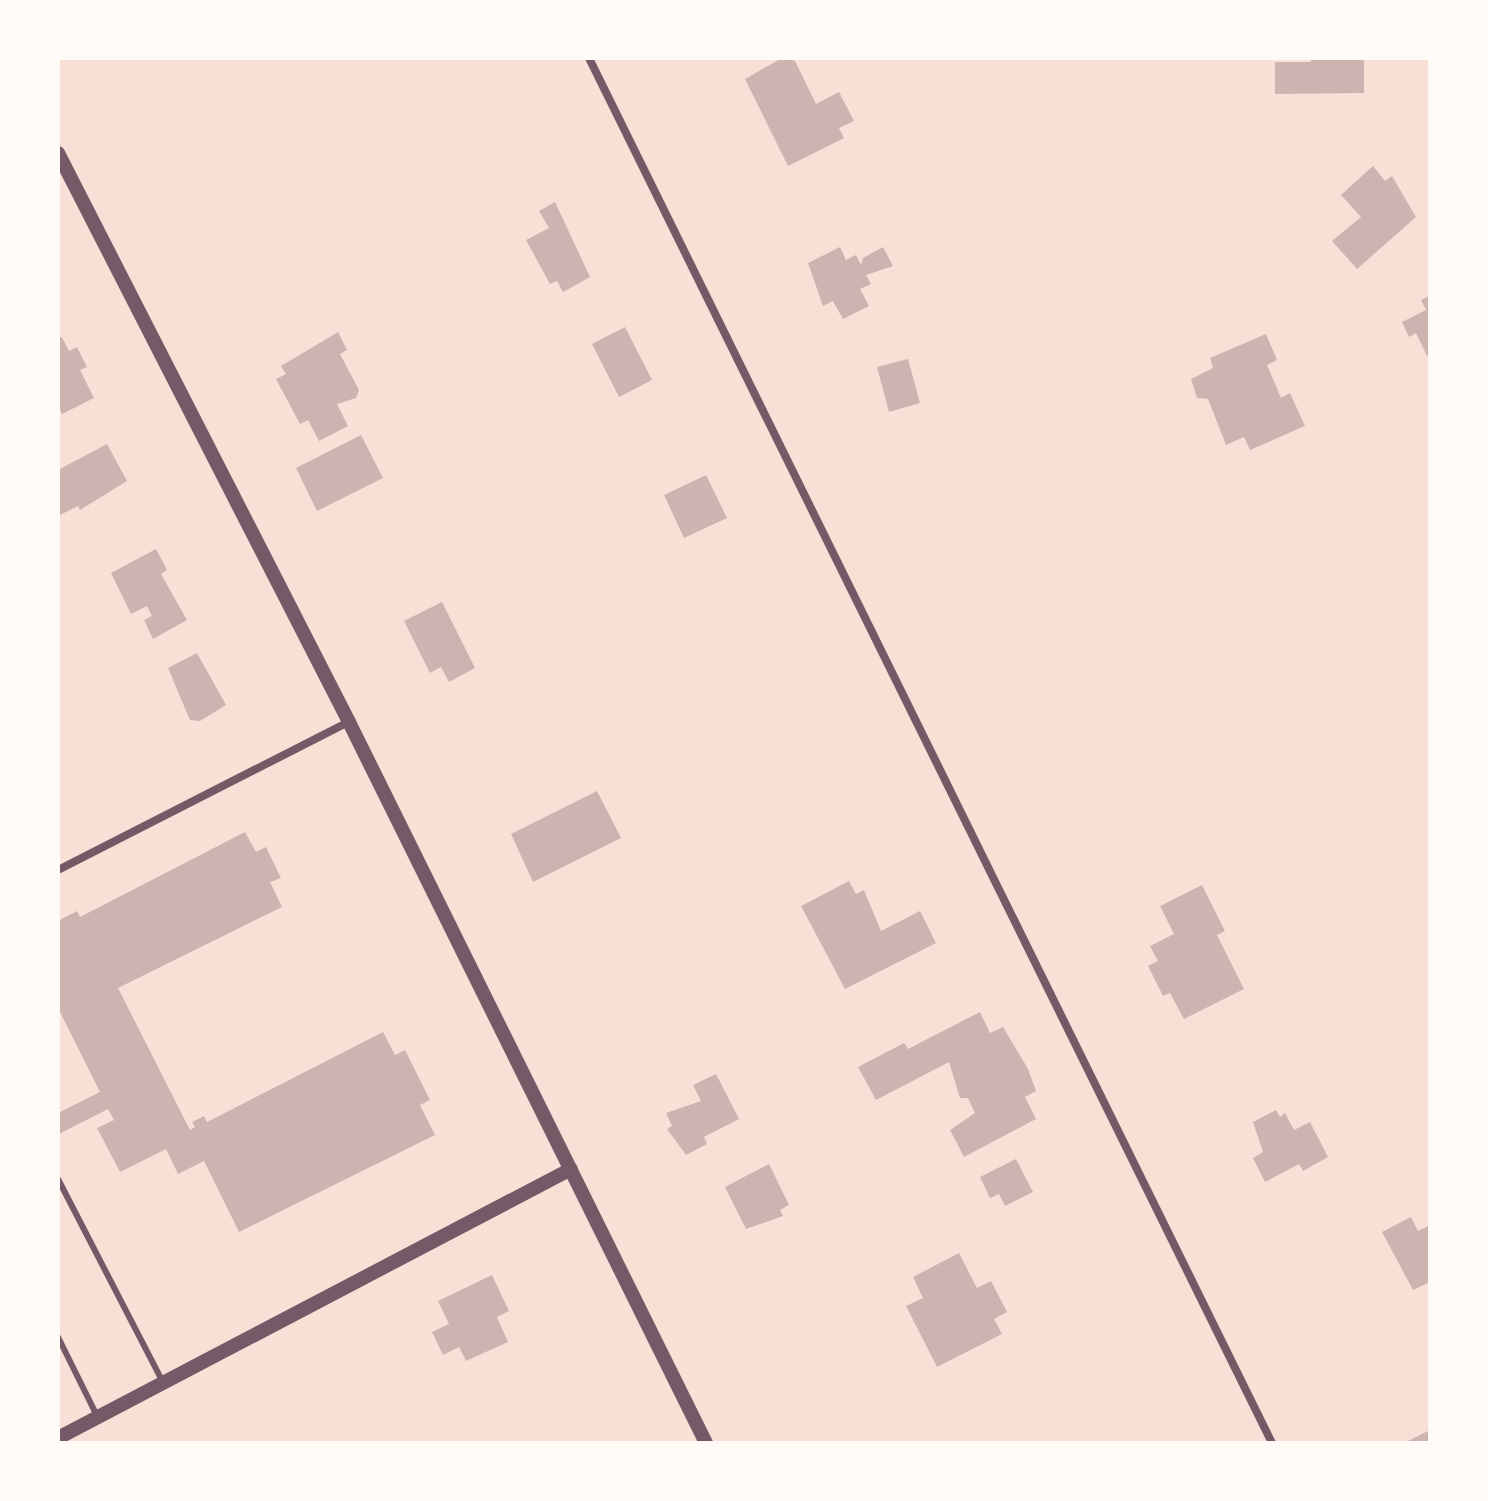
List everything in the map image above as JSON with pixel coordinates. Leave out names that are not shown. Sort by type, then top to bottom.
[{"type":"street","points":[[589,58],[1272,1443]]},
{"type":"street","points":[[58,153],[349,722],[706,1443]]},
{"type":"street","points":[[58,870],[349,722]]},
{"type":"street","points":[[58,1438],[571,1169]]},
{"type":"lane","points":[[58,1179],[163,1382]]},
{"type":"lane","points":[[58,1337],[97,1417]]},
{"type":"building","points":[[782,58],[795,61],[816,104],[839,92],[854,121],[839,128],[844,138],[788,166],[745,79]]},
{"type":"building","points":[[1311,58],[1364,58],[1364,93],[1275,94],[1275,62],[1311,62]]},
{"type":"building","points":[[1373,166],[1385,181],[1392,176],[1416,217],[1357,269],[1332,241],[1361,217],[1341,195]]},
{"type":"building","points":[[555,202],[590,277],[563,292],[557,281],[550,284],[526,240],[549,228],[539,211]]},
{"type":"building","points":[[840,247],[846,260],[856,255],[861,265],[863,258],[883,247],[893,266],[866,275],[871,284],[860,289],[869,306],[843,319],[833,301],[823,306],[808,263]]},
{"type":"building","points":[[1430,296],[1430,355],[1427,356],[1416,333],[1409,337],[1402,322],[1426,310],[1421,300]]},
{"type":"building","points":[[625,327],[652,380],[619,397],[592,344]]},
{"type":"building","points":[[338,332],[347,350],[340,354],[359,390],[356,398],[337,404],[348,426],[319,441],[308,420],[300,424],[276,379],[286,374],[281,366]]},
{"type":"building","points":[[1266,334],[1277,360],[1267,365],[1281,398],[1290,393],[1305,426],[1250,450],[1244,437],[1226,445],[1208,399],[1197,398],[1191,379],[1213,368],[1210,358]]},
{"type":"building","points":[[62,337],[69,351],[77,347],[87,367],[80,370],[94,398],[62,414],[58,405],[58,339]]},
{"type":"building","points":[[908,359],[920,403],[889,412],[877,367]]},
{"type":"building","points":[[361,435],[383,478],[317,511],[296,468]]},
{"type":"building","points":[[107,444],[127,481],[80,510],[78,506],[58,516],[58,470]]},
{"type":"building","points":[[706,475],[727,518],[684,538],[664,495]]},
{"type":"building","points":[[156,549],[167,570],[161,574],[187,620],[153,639],[144,620],[152,616],[147,606],[131,614],[111,573]]},
{"type":"building","points":[[442,602],[475,668],[449,682],[441,667],[430,673],[404,621]]},
{"type":"building","points":[[197,653],[226,705],[200,721],[190,720],[168,668]]},
{"type":"building","points":[[597,791],[621,838],[533,882],[511,834]]},
{"type":"building","points":[[245,832],[256,852],[266,847],[281,878],[270,882],[282,907],[118,988],[190,1130],[195,1127],[192,1122],[204,1116],[207,1122],[383,1032],[395,1055],[405,1050],[430,1100],[420,1105],[435,1135],[239,1232],[204,1161],[178,1174],[166,1149],[120,1172],[97,1128],[114,1120],[108,1109],[59,1134],[58,1113],[100,1092],[58,1008],[58,921],[77,911],[80,917]]},
{"type":"building","points":[[849,881],[856,894],[864,890],[881,931],[920,911],[936,943],[845,989],[801,906]]},
{"type":"building","points":[[1202,885],[1225,931],[1217,935],[1244,989],[1184,1019],[1170,993],[1163,996],[1148,966],[1158,961],[1150,946],[1174,934],[1160,906]]},
{"type":"building","points":[[980,1012],[990,1033],[1003,1027],[1028,1069],[1036,1091],[1025,1097],[1036,1119],[964,1157],[950,1130],[975,1113],[968,1098],[960,1098],[949,1062],[876,1100],[858,1067],[904,1043],[908,1049]]},
{"type":"building","points":[[716,1074],[739,1119],[704,1137],[707,1144],[686,1155],[667,1129],[672,1126],[666,1113],[701,1101],[693,1085]]},
{"type":"building","points":[[1276,1110],[1280,1117],[1285,1113],[1294,1130],[1310,1122],[1328,1157],[1303,1171],[1299,1164],[1265,1182],[1253,1158],[1263,1152],[1253,1122]]},
{"type":"building","points":[[1016,1159],[1033,1192],[1005,1206],[999,1194],[990,1198],[980,1177]]},
{"type":"building","points":[[769,1164],[789,1205],[780,1210],[783,1216],[746,1229],[725,1187]]},
{"type":"building","points":[[1411,1217],[1418,1231],[1430,1225],[1430,1282],[1413,1290],[1382,1232]]},
{"type":"building","points":[[959,1253],[977,1288],[991,1281],[1007,1312],[994,1319],[1002,1334],[937,1367],[906,1306],[923,1298],[913,1277]]},
{"type":"building","points":[[492,1275],[509,1311],[497,1317],[508,1342],[466,1361],[459,1347],[443,1355],[432,1332],[449,1324],[438,1301]]},
{"type":"building","points":[[1430,1430],[1430,1443],[1404,1443]]}]
